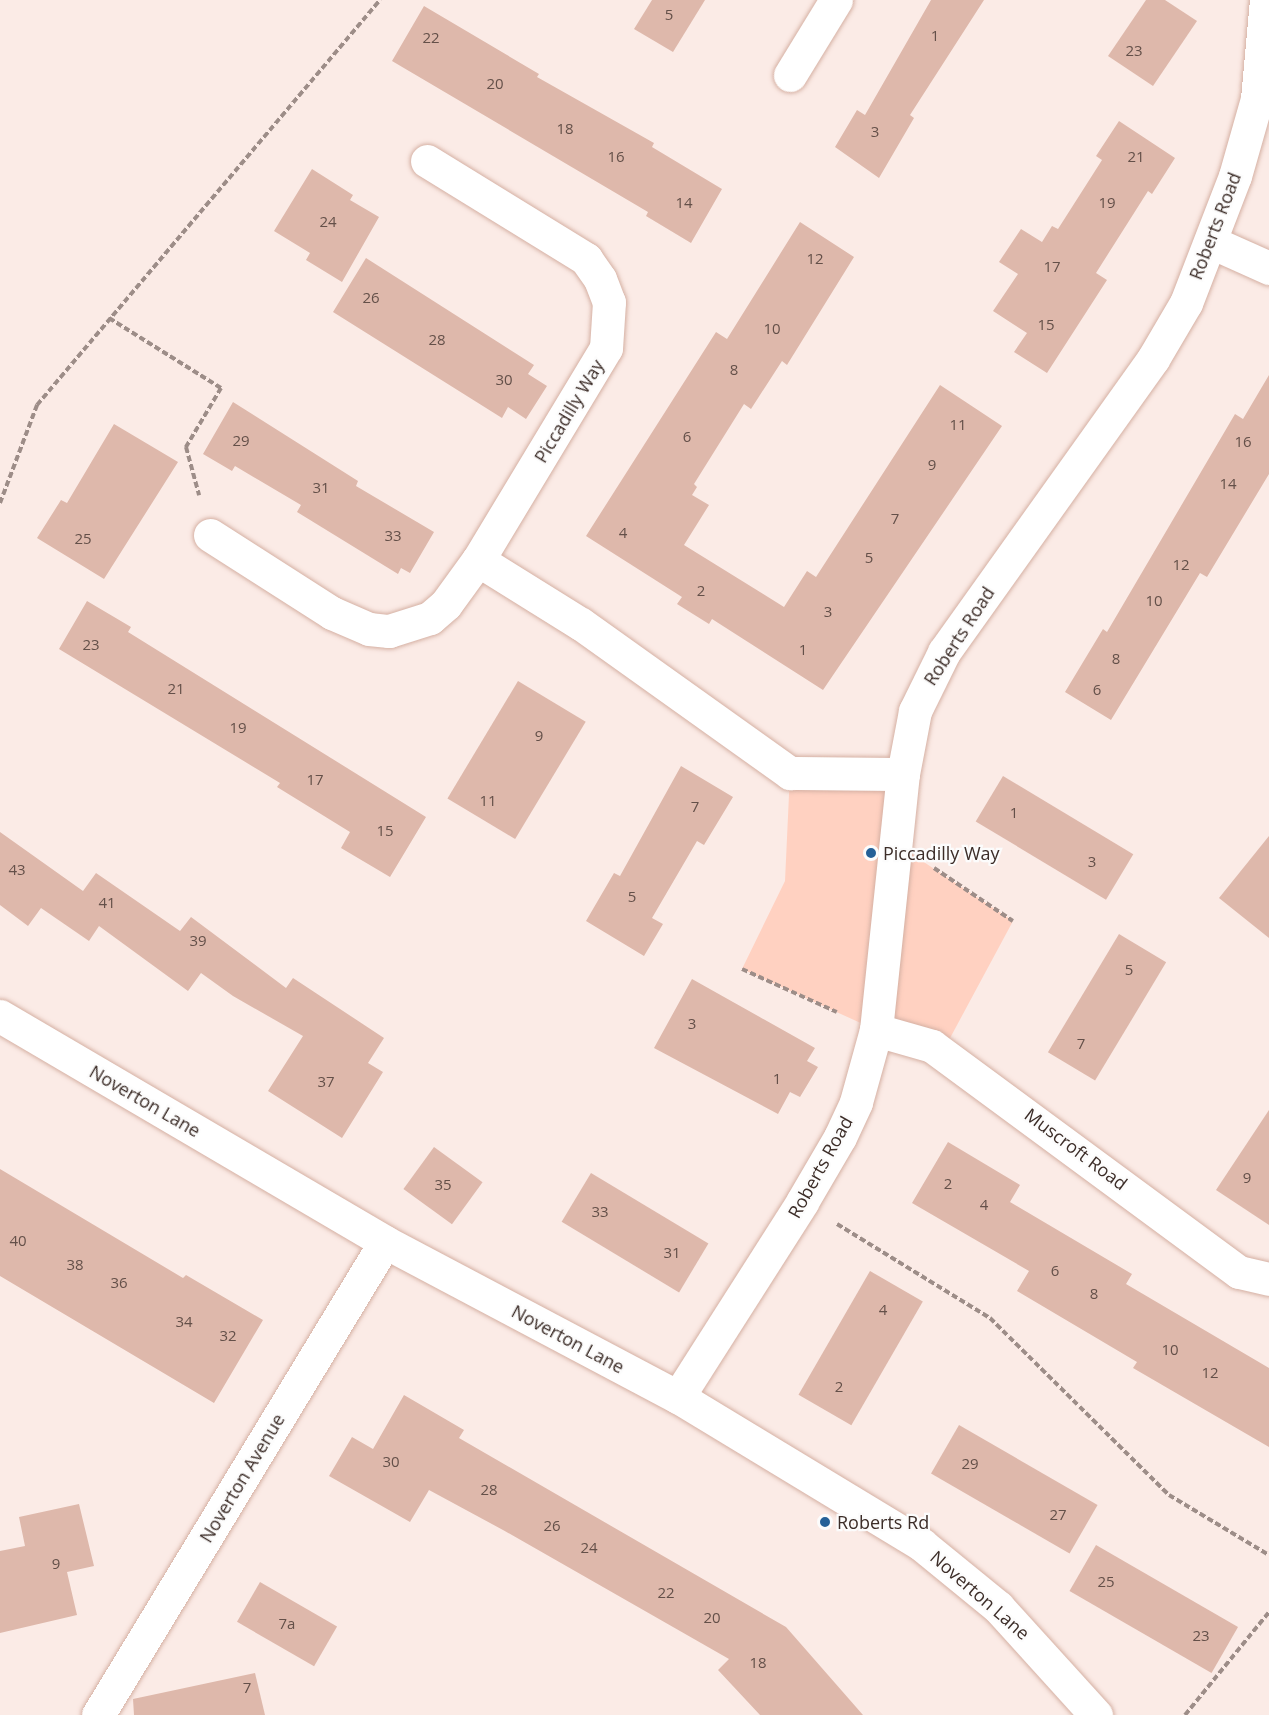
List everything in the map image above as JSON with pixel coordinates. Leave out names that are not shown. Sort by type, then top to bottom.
[{"type":"street","points":[[789,75],[836,0]]},
{"type":"street","name":"Roberts Road","points":[[678,1397],[802,1202],[840,1137],[856,1102],[876,1030],[903,774],[915,711],[944,652],[1153,359],[1186,303],[1211,242],[1257,99],[1266,0]]},
{"type":"street","name":"Piccadilly Way","points":[[210,536],[341,618],[369,629],[389,631],[429,618],[446,604],[478,560],[606,348],[609,302],[600,279],[586,259],[427,161]]},
{"type":"street","points":[[1211,242],[1269,268]]},
{"type":"street","points":[[478,560],[581,624],[790,772],[903,774]]},
{"type":"street","name":"Noverton Lane","points":[[0,1016],[385,1242],[678,1397],[922,1545],[999,1607],[1096,1715]]},
{"type":"street","name":"Muscroft Road","points":[[876,1030],[932,1046],[1239,1272],[1269,1279]]},
{"type":"street","name":"Noverton Avenue","points":[[98,1715],[385,1242]]},
{"type":"path","points":[[0,502],[37,405],[380,0]]},
{"type":"path","points":[[109,318],[221,388],[186,447],[210,536]]},
{"type":"path","points":[[895,843],[1013,921]]},
{"type":"path","points":[[742,969],[876,1030]]},
{"type":"path","points":[[802,1202],[990,1318],[1169,1495],[1269,1555]]},
{"type":"path","points":[[1185,1715],[1269,1612]]},
{"type":"shaded area","points":[[790,773],[903,774],[895,843],[1013,921],[942,1053],[876,1030],[742,969],[785,881]]},
{"type":"building","points":[[652,0],[705,0],[673,52],[634,29]]},
{"type":"building","points":[[931,0],[984,0],[910,115],[914,118],[879,178],[835,147],[857,110],[865,115]]},
{"type":"building","points":[[1146,0],[1165,0],[1197,21],[1153,86],[1108,56]]},
{"type":"building","points":[[424,6],[539,74],[537,77],[654,143],[652,147],[722,189],[691,243],[646,216],[648,212],[392,61]]},
{"type":"building","points":[[1119,121],[1175,158],[1152,194],[1148,191],[1096,273],[1107,280],[1047,373],[1014,352],[1027,333],[993,311],[1018,274],[999,262],[1021,229],[1042,242],[1052,226],[1058,229],[1102,160],[1096,156]]},
{"type":"building","points":[[312,169],[353,195],[350,200],[379,217],[342,282],[306,260],[310,253],[274,231]]},
{"type":"building","points":[[800,222],[854,257],[787,365],[782,361],[751,409],[744,404],[694,484],[697,487],[692,495],[709,505],[684,545],[784,607],[807,571],[816,577],[940,385],[1002,426],[823,690],[712,619],[709,624],[677,604],[682,597],[586,536],[716,332],[727,339]]},
{"type":"building","points":[[366,258],[534,365],[528,374],[547,386],[526,419],[508,407],[502,418],[333,312]]},
{"type":"building","points":[[1269,375],[1269,474],[1207,577],[1200,573],[1111,720],[1065,692],[1103,629],[1107,632],[1235,414],[1243,419]]},
{"type":"building","points":[[233,402],[358,481],[356,486],[434,532],[410,573],[401,568],[398,574],[297,512],[301,505],[235,466],[232,471],[203,454]]},
{"type":"building","points":[[114,424],[178,462],[104,579],[37,538],[61,500],[67,503]]},
{"type":"building","points":[[87,601],[131,627],[128,632],[426,817],[390,877],[341,848],[350,832],[277,787],[280,783],[59,649]]},
{"type":"building","points":[[518,681],[586,722],[515,839],[447,798]]},
{"type":"building","points":[[681,766],[733,797],[704,845],[697,841],[652,918],[663,924],[644,956],[586,921],[614,873],[620,876]]},
{"type":"building","points":[[1003,776],[1133,854],[1106,900],[976,821]]},
{"type":"building","points":[[0,832],[83,891],[96,873],[180,931],[191,917],[286,988],[293,978],[384,1038],[368,1063],[383,1072],[342,1138],[268,1091],[303,1036],[233,996],[201,973],[188,991],[99,926],[89,941],[41,908],[28,926],[0,905]]},
{"type":"building","points":[[1269,836],[1269,938],[1219,898]]},
{"type":"building","points":[[1119,934],[1166,962],[1095,1081],[1048,1052]]},
{"type":"building","points":[[692,979],[815,1048],[807,1061],[818,1067],[800,1097],[790,1092],[778,1114],[654,1048]]},
{"type":"building","points":[[1269,1110],[1269,1225],[1216,1190]]},
{"type":"building","points":[[948,1142],[1020,1185],[1010,1202],[1132,1274],[1126,1284],[1269,1368],[1269,1447],[1133,1368],[1137,1362],[1017,1291],[1029,1271],[912,1203]]},
{"type":"building","points":[[434,1147],[483,1182],[452,1224],[403,1189]]},
{"type":"building","points":[[0,1169],[183,1278],[186,1275],[263,1320],[214,1403],[0,1276]]},
{"type":"building","points":[[591,1173],[708,1244],[679,1292],[562,1222]]},
{"type":"building","points":[[870,1271],[923,1302],[851,1425],[798,1395]]},
{"type":"building","points":[[404,1395],[464,1430],[459,1438],[786,1627],[863,1715],[760,1715],[718,1670],[729,1659],[503,1530],[429,1490],[410,1522],[329,1476],[352,1437],[373,1449]]},
{"type":"building","points":[[959,1425],[1098,1505],[1070,1553],[931,1473]]},
{"type":"building","points":[[79,1504],[94,1566],[67,1572],[77,1615],[0,1633],[0,1551],[25,1546],[19,1517]]},
{"type":"building","points":[[1096,1545],[1238,1627],[1212,1673],[1070,1591]]},
{"type":"building","points":[[260,1582],[337,1626],[314,1666],[237,1622]]},
{"type":"building","points":[[255,1673],[265,1715],[134,1715],[133,1699]]},
{"type":"place","name":"Piccadilly Way","points":[[871,853]]},
{"type":"place","name":"Roberts Rd","points":[[825,1522]]}]
